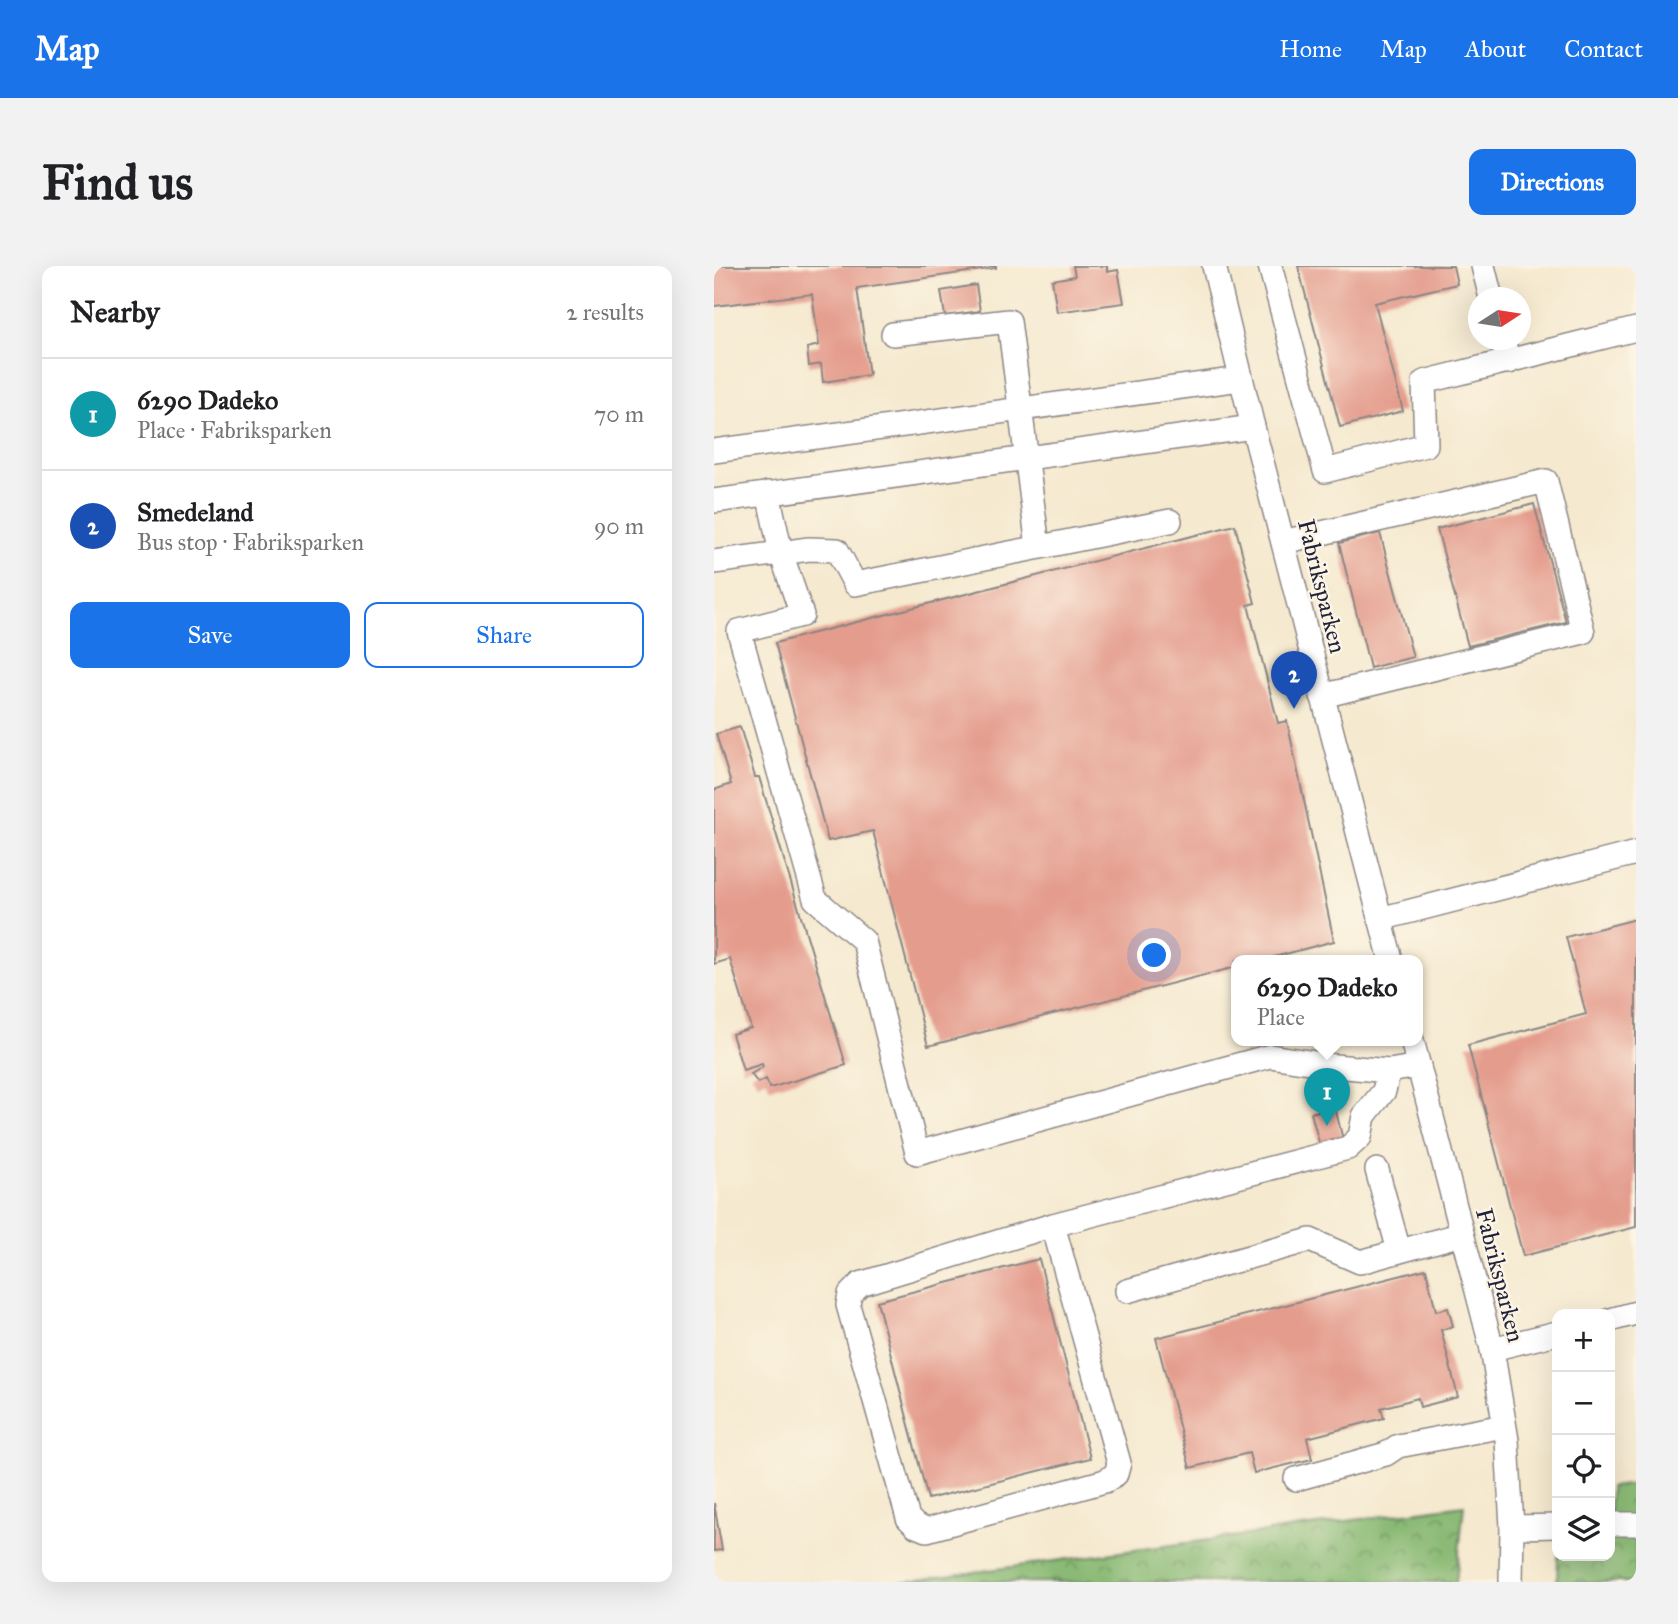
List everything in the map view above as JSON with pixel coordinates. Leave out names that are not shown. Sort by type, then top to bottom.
[{"type":"street","name":"Fabriksparken","points":[[1214,266],[1240,379],[1390,955]]},
{"type":"street","points":[[1270,266],[1325,471],[1426,445],[1424,382],[1506,351],[1636,329]]},
{"type":"street","points":[[1482,266],[1488,287]]},
{"type":"street","points":[[893,334],[1009,321],[1038,547]]},
{"type":"street","points":[[714,452],[1240,379]]},
{"type":"street","points":[[714,501],[1253,427]]},
{"type":"street","points":[[1283,542],[1545,481],[1583,632],[1322,696]]},
{"type":"street","points":[[768,493],[781,553],[802,615],[739,631],[816,899],[864,941],[917,1153],[1270,1056],[1389,1071],[1419,1066]]},
{"type":"street","points":[[714,562],[809,549],[837,550],[855,584],[1170,521]]},
{"type":"street","points":[[1380,919],[1636,853]]},
{"type":"street","name":"Fabriksparken","points":[[1414,1046],[1492,1349],[1504,1426],[1511,1527],[1511,1582]]},
{"type":"street","points":[[1053,1225],[1119,1463],[1116,1474],[1105,1481],[927,1530],[916,1526],[908,1518],[904,1505],[848,1305],[850,1294],[860,1284],[1053,1225],[1348,1148],[1360,1137],[1364,1116],[1384,1091],[1389,1071]]},
{"type":"street","points":[[1377,1170],[1399,1251]]},
{"type":"street","points":[[1127,1291],[1310,1240],[1360,1262],[1462,1234]]},
{"type":"street","points":[[1615,1319],[1636,1313]]},
{"type":"street","points":[[1492,1349],[1552,1334]]},
{"type":"street","points":[[1296,1479],[1386,1454],[1398,1446],[1504,1426]]},
{"type":"street","points":[[1615,1524],[1636,1524]]},
{"type":"street","points":[[1511,1527],[1552,1526]]},
{"type":"green space","points":[[1636,1484],[1636,1582],[1557,1582],[1558,1561],[1615,1561],[1615,1486]]},
{"type":"green space","points":[[1464,1505],[1456,1582],[901,1582]]},
{"type":"building","points":[[714,266],[996,268],[857,288],[869,375],[823,382],[821,364],[809,366],[807,348],[819,345],[812,294],[714,306]]},
{"type":"building","points":[[1073,266],[1107,266],[1107,272],[1118,270],[1124,303],[1057,312],[1052,280],[1075,276]]},
{"type":"building","points":[[1298,266],[1453,266],[1457,284],[1375,303],[1403,411],[1340,427]]},
{"type":"building","points":[[976,285],[980,311],[945,316],[941,291]]},
{"type":"building","points":[[1534,504],[1566,622],[1468,646],[1437,529]]},
{"type":"building","points":[[1235,525],[1255,603],[1248,605],[1278,723],[1287,721],[1334,941],[1282,955],[1231,955],[1231,968],[928,1046],[873,831],[828,841],[775,643]]},
{"type":"building","points":[[1380,533],[1413,657],[1370,668],[1339,543]]},
{"type":"building","points":[[740,727],[755,777],[759,777],[846,1065],[770,1088],[766,1079],[758,1083],[751,1074],[763,1067],[762,1064],[743,1070],[732,1034],[751,1028],[730,959],[714,964],[714,790],[731,784],[716,734]]},
{"type":"building","points":[[1636,919],[1636,1227],[1523,1256],[1468,1045],[1586,1014],[1566,937]]},
{"type":"building","points":[[1335,1107],[1343,1140],[1320,1146],[1311,1113]]},
{"type":"building","points":[[1039,1259],[1090,1458],[928,1499],[877,1301]]},
{"type":"building","points":[[1426,1269],[1436,1311],[1448,1308],[1453,1326],[1441,1330],[1458,1397],[1420,1407],[1418,1398],[1381,1408],[1384,1418],[1307,1438],[1312,1459],[1254,1473],[1249,1453],[1190,1468],[1156,1338]]},
{"type":"building","points":[[714,1503],[722,1550],[714,1551]]},
{"type":"place","name":"Smedeland","points":[[1294,709]]},
{"type":"place","name":"6290 Dadeko","points":[[1327,1126]]}]
